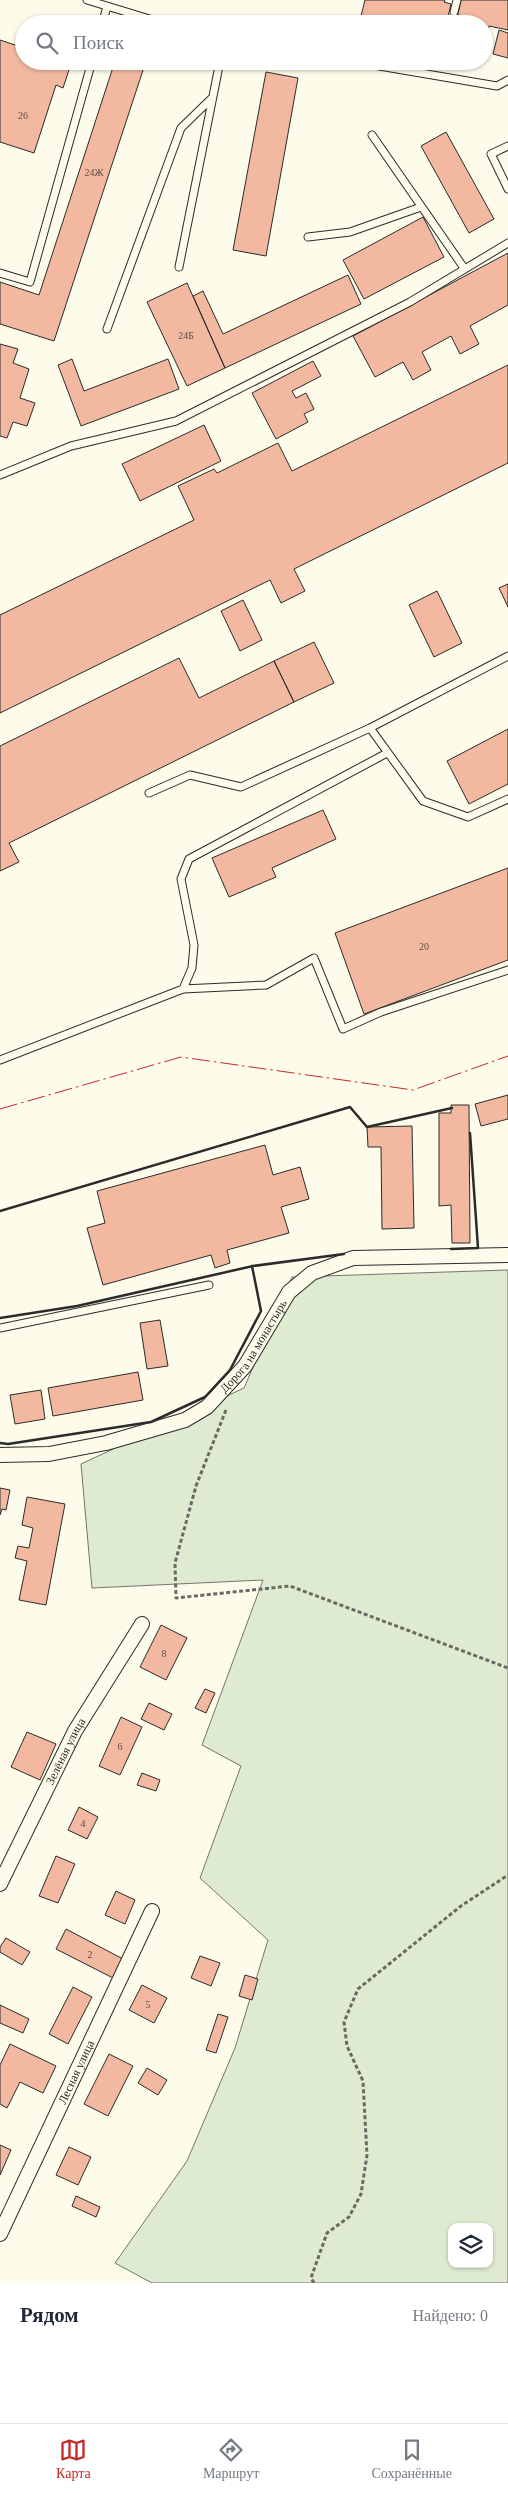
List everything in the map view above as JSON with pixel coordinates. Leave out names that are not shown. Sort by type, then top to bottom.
[{"type":"street","name":"Дорога на монастырь","points":[[0,1455],[49,1454],[106,1443],[185,1420],[207,1407],[245,1366],[289,1292],[312,1273],[353,1258],[508,1255]]},
{"type":"street","name":"Зелёная улица","points":[[0,1884],[76,1732],[142,1624]]},
{"type":"street","name":"Лесная улица","points":[[0,2234],[152,1911]]},
{"type":"lane","points":[[87,0],[135,15]]},
{"type":"lane","points":[[454,12],[456,0]]},
{"type":"lane","points":[[105,15],[107,7]]},
{"type":"lane","points":[[0,273],[30,282],[89,70]]},
{"type":"lane","points":[[179,267],[218,70]]},
{"type":"lane","points":[[403,70],[497,86],[508,80]]},
{"type":"lane","points":[[107,329],[181,128],[212,98]]},
{"type":"lane","points":[[372,135],[464,268]]},
{"type":"lane","points":[[508,146],[491,154],[508,189]]},
{"type":"lane","points":[[308,237],[350,232],[421,206]]},
{"type":"lane","points":[[0,475],[71,446],[176,421],[410,302],[508,243]]},
{"type":"lane","points":[[150,794],[190,775],[241,787],[370,728],[508,656]]},
{"type":"lane","points":[[370,728],[423,801],[468,817],[508,799]]},
{"type":"lane","points":[[182,989],[192,968],[194,945],[181,879],[189,859],[387,753]]},
{"type":"lane","points":[[0,1060],[182,989],[266,985],[314,958],[343,1030],[381,1012],[508,970]]},
{"type":"lane","points":[[0,1328],[209,1285]]},
{"type":"path","points":[[227,1407],[196,1486],[175,1563],[176,1598],[290,1586],[508,1668]]},
{"type":"path","points":[[314,2283],[311,2278],[327,2233],[349,2217],[361,2194],[366,2155],[363,2081],[347,2046],[344,2022],[358,1989],[461,1906],[508,1875]]},
{"type":"green space","points":[[508,1270],[508,2283],[152,2283],[115,2263],[187,2161],[235,2048],[268,1940],[200,1878],[241,1766],[202,1745],[263,1580],[92,1588],[81,1464],[244,1388],[292,1277]]},
{"type":"building","points":[[365,0],[445,0],[444,2],[451,4],[448,15],[361,15]]},
{"type":"building","points":[[461,0],[508,0],[508,30],[493,27],[493,15],[458,15]]},
{"type":"building","points":[[499,30],[508,33],[508,58],[493,54]]},
{"type":"building","points":[[0,40],[15,45],[15,70],[69,70],[63,88],[56,85],[34,153],[0,142]]},
{"type":"building","points":[[112,70],[143,70],[54,341],[0,324],[0,282],[39,295]]},
{"type":"building","points":[[266,72],[298,78],[266,256],[233,250]]},
{"type":"building","points":[[446,132],[494,219],[469,233],[421,146]]},
{"type":"building","points":[[423,217],[444,257],[364,299],[343,260]]},
{"type":"building","points":[[508,253],[508,305],[470,326],[479,344],[460,354],[451,336],[422,352],[431,370],[413,380],[403,362],[375,377],[353,336]]},
{"type":"building","points":[[348,275],[361,304],[225,368],[193,296],[203,291],[223,334]]},
{"type":"building","points":[[187,283],[225,368],[187,386],[147,302]]},
{"type":"building","points":[[0,344],[18,349],[13,363],[29,369],[20,398],[35,403],[27,426],[13,422],[7,438],[0,436]]},
{"type":"building","points":[[72,359],[84,391],[168,359],[179,389],[81,426],[58,365]]},
{"type":"building","points":[[313,361],[321,376],[292,391],[296,398],[306,393],[314,409],[304,414],[308,422],[276,439],[252,393]]},
{"type":"building","points":[[508,365],[508,463],[294,569],[305,591],[281,603],[270,580],[0,713],[0,615],[194,520],[178,486],[214,469],[217,473],[278,443],[292,471]]},
{"type":"building","points":[[204,425],[221,461],[140,501],[122,464]]},
{"type":"building","points":[[508,584],[508,607],[499,588]]},
{"type":"building","points":[[437,591],[462,643],[434,657],[409,605]]},
{"type":"building","points":[[243,600],[262,640],[240,651],[221,611]]},
{"type":"building","points":[[314,642],[334,683],[294,702],[274,661]]},
{"type":"building","points":[[179,658],[199,698],[274,661],[294,702],[9,843],[19,862],[0,871],[0,746]]},
{"type":"building","points":[[508,729],[508,784],[469,804],[447,761]]},
{"type":"building","points":[[323,810],[336,839],[272,868],[276,877],[229,897],[212,858]]},
{"type":"building","points":[[508,868],[508,960],[364,1014],[335,933]]},
{"type":"building","points":[[508,1095],[508,1119],[481,1126],[475,1104]]},
{"type":"building","points":[[451,1105],[469,1105],[470,1243],[452,1243],[451,1205],[439,1206],[439,1113],[451,1113]]},
{"type":"building","points":[[412,1126],[414,1228],[382,1229],[381,1147],[368,1147],[367,1127]]},
{"type":"building","points":[[265,1145],[273,1175],[300,1167],[309,1199],[281,1207],[289,1233],[227,1250],[230,1263],[215,1268],[211,1255],[103,1285],[87,1228],[105,1223],[97,1191]]},
{"type":"building","points":[[160,1320],[168,1366],[147,1369],[140,1323]]},
{"type":"building","points":[[138,1372],[143,1400],[53,1416],[48,1388]]},
{"type":"building","points":[[41,1390],[45,1419],[15,1424],[10,1395]]},
{"type":"building","points":[[0,1488],[10,1490],[6,1510],[2,1509],[0,1515]]},
{"type":"building","points":[[27,1497],[65,1504],[46,1605],[19,1600],[27,1561],[15,1558],[18,1546],[29,1548],[33,1528],[22,1525]]},
{"type":"building","points":[[161,1625],[187,1638],[166,1680],[140,1667]]},
{"type":"building","points":[[205,1689],[215,1693],[206,1713],[195,1708]]},
{"type":"building","points":[[149,1703],[172,1714],[164,1730],[141,1719]]},
{"type":"building","points":[[121,1717],[142,1727],[120,1775],[99,1766]]},
{"type":"building","points":[[27,1732],[56,1744],[40,1780],[11,1767]]},
{"type":"building","points":[[142,1773],[160,1780],[156,1791],[137,1785]]},
{"type":"building","points":[[79,1807],[98,1817],[87,1839],[68,1830]]},
{"type":"building","points":[[56,1856],[75,1864],[58,1903],[39,1896]]},
{"type":"building","points":[[116,1891],[135,1900],[125,1924],[105,1915]]},
{"type":"building","points":[[66,1929],[123,1959],[113,1978],[56,1949]]},
{"type":"building","points":[[6,1938],[30,1952],[22,1965],[0,1952],[0,1947]]},
{"type":"building","points":[[200,1956],[220,1963],[211,1986],[191,1978]]},
{"type":"building","points":[[245,1975],[258,1979],[252,2000],[239,1996]]},
{"type":"building","points":[[142,1985],[167,1998],[154,2023],[129,2010]]},
{"type":"building","points":[[73,1987],[92,1997],[68,2044],[49,2034]]},
{"type":"building","points":[[0,2005],[29,2019],[23,2033],[0,2023]]},
{"type":"building","points":[[218,2014],[228,2017],[216,2053],[206,2050]]},
{"type":"building","points":[[10,2044],[56,2066],[43,2093],[20,2082],[7,2108],[0,2104],[0,2065]]},
{"type":"building","points":[[109,2054],[133,2066],[108,2116],[84,2104]]},
{"type":"building","points":[[147,2068],[167,2080],[158,2095],[138,2083]]},
{"type":"building","points":[[0,2145],[11,2150],[0,2175]]},
{"type":"building","points":[[69,2147],[91,2157],[78,2185],[56,2175]]},
{"type":"building","points":[[76,2196],[100,2207],[96,2217],[72,2206]]},
{"type":"wall","points":[[0,1211],[350,1107],[367,1127],[452,1108]]},
{"type":"wall","points":[[451,1249],[478,1248],[470,1133]]},
{"type":"wall","points":[[0,1318],[77,1306],[253,1266],[344,1254]]},
{"type":"wall","points":[[0,1443],[8,1444],[151,1422],[205,1397],[230,1370],[261,1311],[252,1266]]},
{"type":"power","points":[[0,1109],[181,1057],[413,1090],[508,1056]]}]
